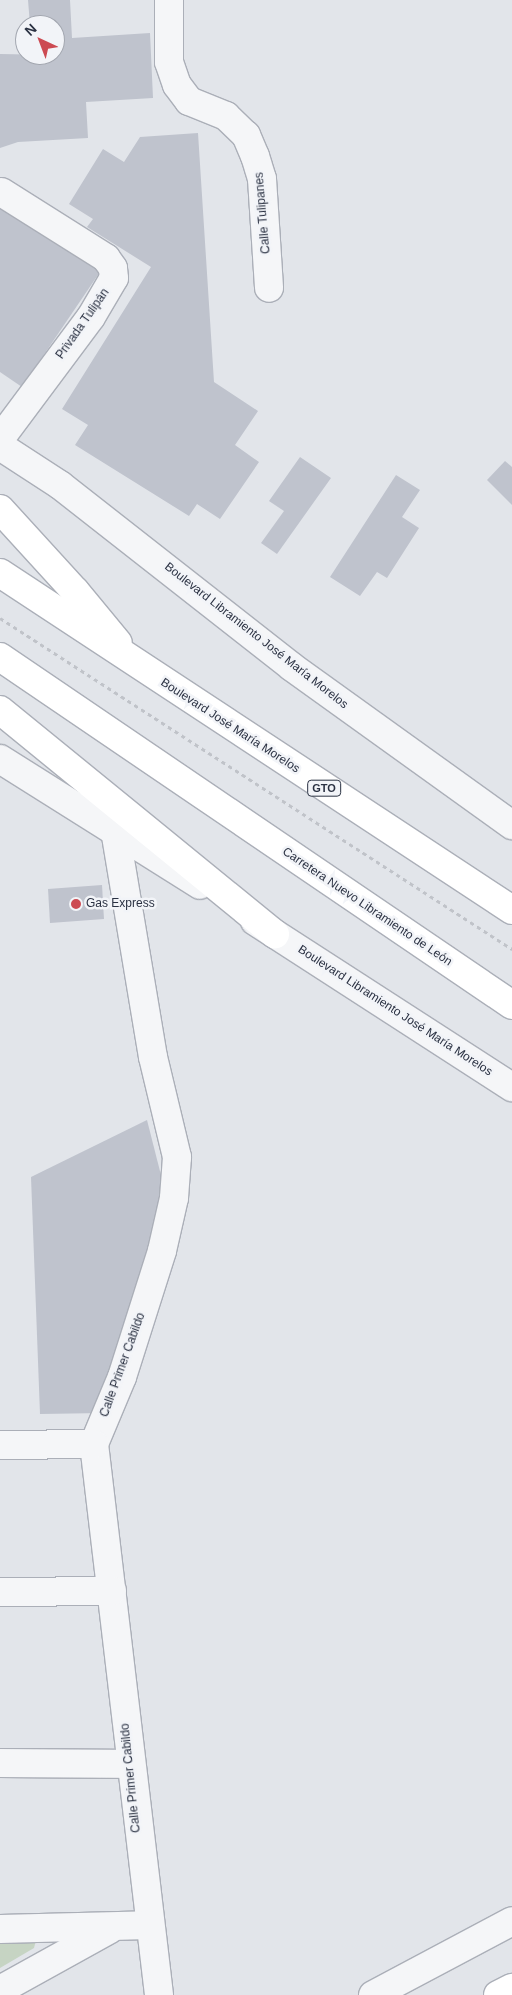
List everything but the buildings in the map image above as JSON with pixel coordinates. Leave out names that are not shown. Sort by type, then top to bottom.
[{"type":"main road","points":[[0,509],[75,591],[136,665]]},
{"type":"main road","name":"Boulevard José María Morelos","points":[[0,574],[512,910]]},
{"type":"main road","name":"Carretera Nuevo Libramiento de León","points":[[0,657],[512,1005]]},
{"type":"main road","points":[[0,710],[275,934]]},
{"type":"main road","points":[[498,1995],[512,1988]]},
{"type":"street","name":"Calle Tulipanes","points":[[169,0],[169,62],[177,85],[189,101],[226,116],[246,135],[255,156],[262,179],[269,288]]},
{"type":"street","name":"Privada Tulipán","points":[[0,439],[91,317],[114,278],[113,268],[106,258],[1,192]]},
{"type":"street","name":"Boulevard Libramiento José María Morelos","points":[[0,446],[60,485],[292,667],[512,825]]},
{"type":"street","name":"Boulevard Libramiento José María Morelos","points":[[0,759],[114,830],[512,1087]]},
{"type":"street","name":"Calle Primer Cabildo","points":[[114,830],[151,1048],[177,1157],[174,1198],[162,1251],[122,1377],[94,1444],[112,1591],[129,1764],[148,1925],[159,1995]]},
{"type":"street","points":[[0,1445],[94,1444]]},
{"type":"street","points":[[0,1592],[112,1591]]},
{"type":"street","points":[[0,1763],[129,1764]]},
{"type":"street","points":[[374,1995],[512,1921]]},
{"type":"street","points":[[0,1929],[148,1925]]},
{"type":"street","points":[[0,1990],[114,1927]]},
{"type":"path","points":[[0,618],[512,949]]},
{"type":"green space","points":[[0,1931],[36,1940],[34,1948],[0,1968]]},
{"type":"place","name":"Gas Express","points":[[76,904]]}]
